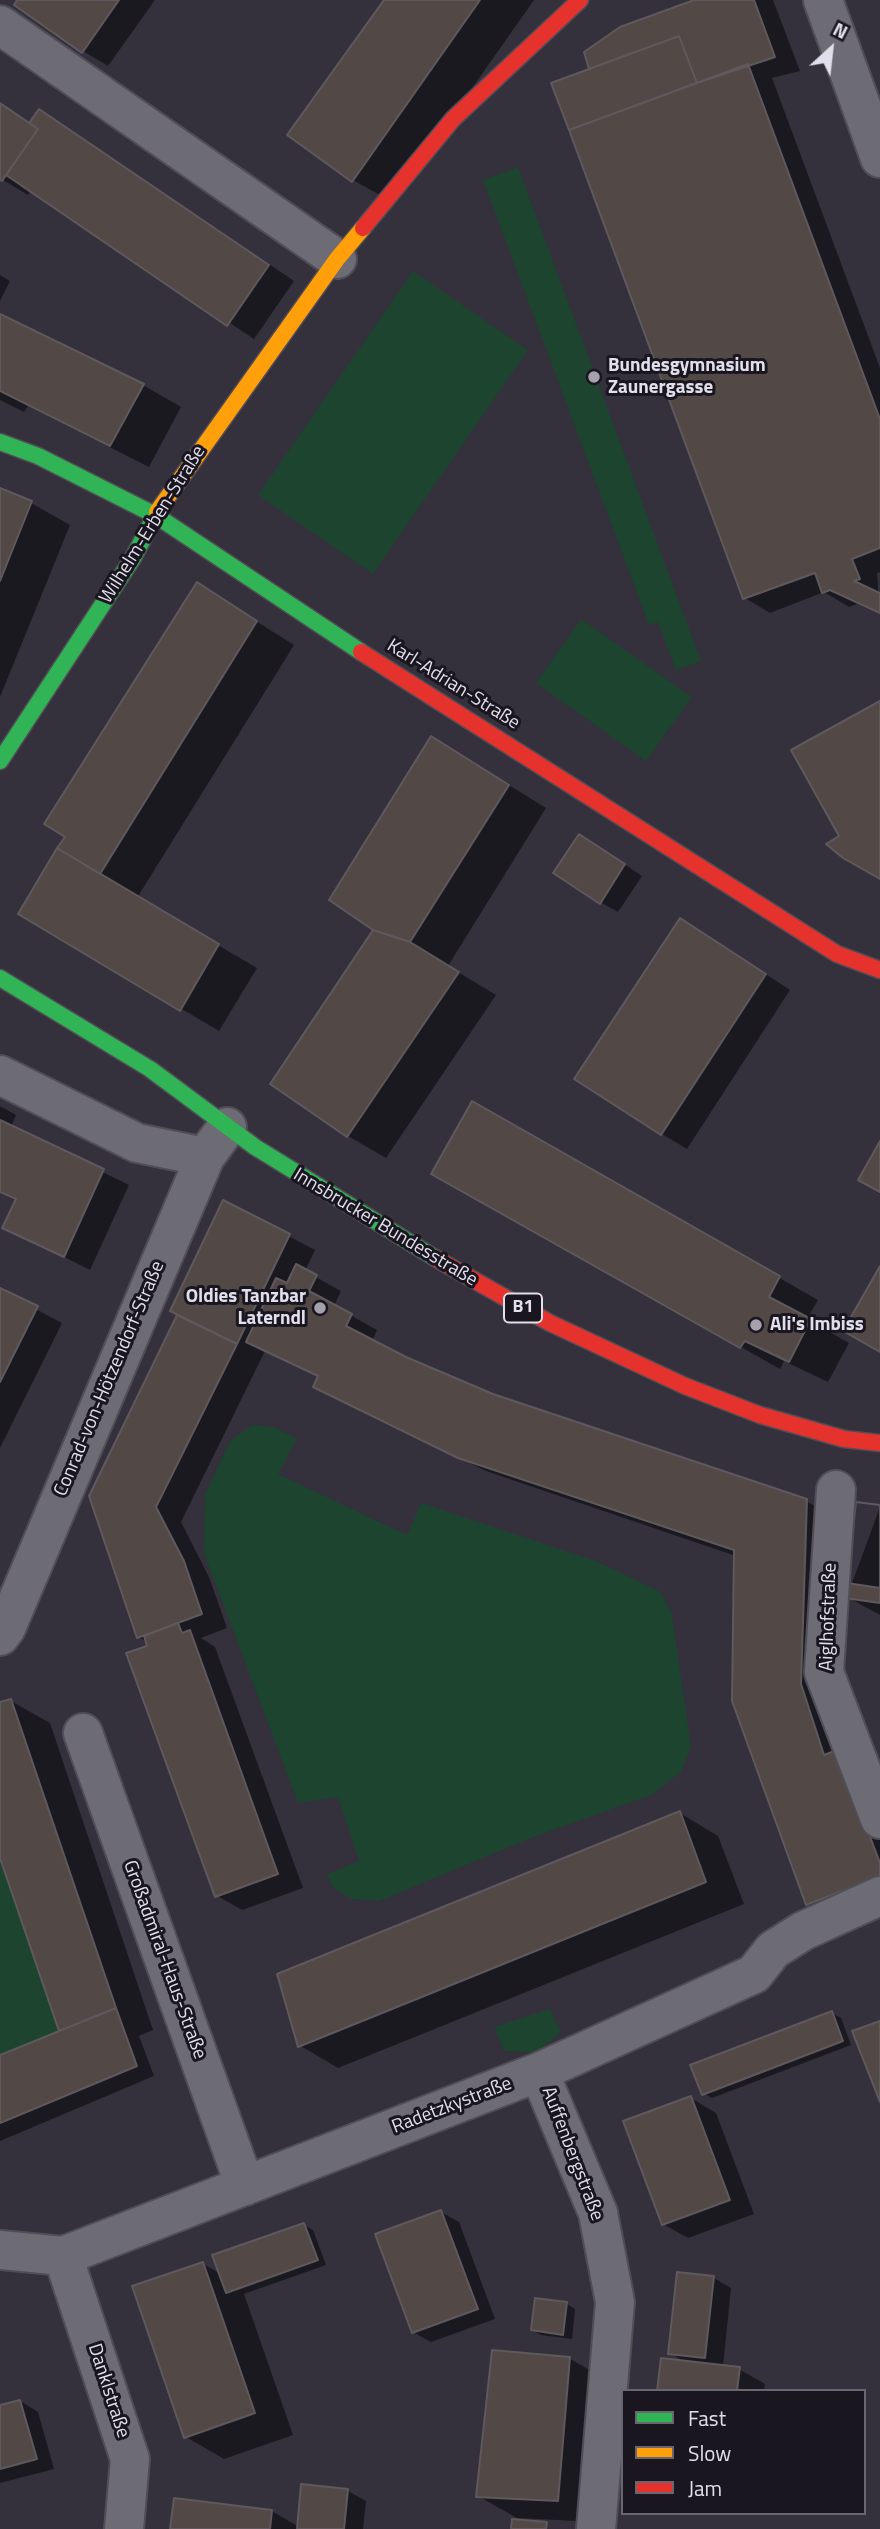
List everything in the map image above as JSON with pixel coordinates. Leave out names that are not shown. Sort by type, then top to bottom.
[{"type":"street","name":"Wilhelm-Erben-Straße","points":[[0,761],[134,558],[155,515],[337,259],[453,119],[580,0]]},
{"type":"street","points":[[823,0],[880,158]]},
{"type":"street","points":[[0,26],[337,259]]},
{"type":"street","name":"Karl-Adrian-Straße","points":[[0,442],[38,456],[155,515],[361,652],[825,946],[880,970]]},
{"type":"street","name":"Innsbrucker Bundesstraße","points":[[0,978],[150,1069],[227,1127],[389,1232],[550,1323],[685,1386],[760,1415],[844,1439],[880,1443]]},
{"type":"street","points":[[0,1075],[137,1143],[205,1157]]},
{"type":"street","name":"Conrad-von-Hötzendorf-Straße","points":[[0,1636],[6,1628],[205,1157],[227,1127]]},
{"type":"street","name":"Aiglhofstraße","points":[[836,1490],[824,1672],[880,1819]]},
{"type":"street","name":"Großadmiral-Haus-Straße","points":[[83,1733],[245,2186]]},
{"type":"street","name":"Radetzkystraße","points":[[0,2250],[63,2256],[540,2072],[754,1973],[773,1950],[803,1931],[880,1896]]},
{"type":"street","name":"Auffenbergstraße","points":[[540,2072],[598,2213],[615,2302],[596,2529]]},
{"type":"street","name":"Danklstraße","points":[[63,2256],[130,2459],[124,2529]]},
{"type":"green space","points":[[518,167],[701,661],[676,670],[658,622],[649,625],[483,180]]},
{"type":"green space","points":[[413,271],[528,350],[373,574],[258,495]]},
{"type":"green space","points":[[581,619],[692,697],[646,761],[536,683]]},
{"type":"green space","points":[[252,1425],[274,1427],[297,1439],[278,1474],[407,1535],[421,1503],[598,1562],[661,1592],[672,1615],[691,1746],[681,1772],[651,1795],[536,1836],[379,1901],[352,1899],[333,1888],[327,1874],[359,1861],[338,1797],[298,1803],[204,1553],[205,1495],[230,1441]]},
{"type":"green space","points":[[0,1858],[59,2031],[0,2055]]},
{"type":"green space","points":[[550,2009],[561,2032],[536,2053],[504,2051],[494,2027]]},
{"type":"building","points":[[17,0],[119,0],[82,53],[14,5]]},
{"type":"building","points":[[384,0],[480,0],[352,182],[287,135]]},
{"type":"building","points":[[694,0],[754,0],[775,57],[697,83],[679,36],[589,69],[584,52],[620,27]]},
{"type":"building","points":[[679,36],[697,83],[569,130],[551,83]]},
{"type":"building","points":[[748,64],[880,419],[880,548],[852,559],[860,579],[854,581],[880,593],[880,613],[830,590],[822,593],[815,573],[743,599],[569,130]]},
{"type":"building","points":[[0,103],[38,129],[2,181],[0,180]]},
{"type":"building","points":[[39,109],[269,265],[227,326],[6,175],[38,129],[29,123]]},
{"type":"building","points":[[0,314],[144,384],[110,446],[0,391]]},
{"type":"building","points":[[0,488],[32,501],[0,581]]},
{"type":"building","points":[[197,582],[257,621],[100,874],[57,848],[65,837],[44,824]]},
{"type":"building","points":[[880,701],[880,879],[843,858],[826,844],[839,836],[791,750]]},
{"type":"building","points":[[431,736],[509,785],[410,942],[373,930],[329,900]]},
{"type":"building","points":[[579,834],[625,864],[600,904],[553,873]]},
{"type":"building","points":[[57,848],[219,944],[180,1011],[18,914]]},
{"type":"building","points":[[680,918],[766,974],[661,1135],[574,1079]]},
{"type":"building","points":[[373,930],[410,942],[459,972],[347,1137],[270,1084]]},
{"type":"building","points":[[472,1101],[780,1276],[769,1297],[811,1319],[789,1362],[745,1341],[740,1348],[431,1174]]},
{"type":"building","points":[[0,1120],[104,1169],[64,1257],[2,1228],[16,1199],[0,1192]]},
{"type":"building","points":[[880,1141],[880,1192],[858,1180]]},
{"type":"building","points":[[223,1200],[290,1234],[237,1344],[170,1311]]},
{"type":"building","points":[[296,1264],[317,1275],[309,1291],[352,1314],[346,1326],[406,1357],[493,1394],[807,1499],[801,1684],[824,1755],[837,1750],[880,1863],[880,1876],[806,1905],[732,1701],[734,1550],[458,1458],[313,1387],[318,1376],[246,1342],[276,1278],[287,1283]]},
{"type":"building","points":[[880,1266],[880,1352],[843,1331]]},
{"type":"building","points":[[0,1288],[38,1306],[0,1382]]},
{"type":"building","points":[[177,1315],[237,1344],[156,1507],[184,1561],[202,1614],[137,1638],[89,1496]]},
{"type":"building","points":[[856,1502],[880,1505],[880,1603],[845,1598]]},
{"type":"building","points":[[856,1502],[880,1505],[880,1588],[847,1583]]},
{"type":"building","points":[[178,1623],[182,1633],[190,1630],[278,1874],[215,1897],[126,1653],[147,1646],[144,1636]]},
{"type":"building","points":[[11,1699],[116,2008],[59,2031],[0,1858],[0,1702]]},
{"type":"building","points":[[680,1811],[706,1882],[298,2047],[277,1974]]},
{"type":"building","points":[[116,2008],[137,2066],[0,2123],[0,2055]]},
{"type":"building","points":[[832,2011],[843,2041],[702,2095],[690,2065]]},
{"type":"building","points":[[880,2021],[880,2102],[852,2031]]},
{"type":"building","points":[[691,2096],[730,2200],[662,2225],[623,2121]]},
{"type":"building","points":[[441,2210],[478,2309],[412,2333],[375,2234]]},
{"type":"building","points":[[304,2223],[318,2260],[226,2293],[212,2255]]},
{"type":"building","points":[[203,2262],[255,2413],[184,2438],[132,2286]]},
{"type":"building","points":[[677,2272],[714,2276],[705,2358],[668,2354]]},
{"type":"building","points":[[535,2298],[567,2302],[563,2335],[531,2330]]},
{"type":"building","points":[[492,2350],[570,2357],[558,2501],[476,2497]]},
{"type":"building","points":[[661,2358],[740,2367],[737,2389],[657,2389]]},
{"type":"building","points":[[20,2400],[37,2459],[0,2469],[0,2405]]},
{"type":"building","points":[[301,2484],[348,2489],[344,2529],[297,2529]]},
{"type":"building","points":[[174,2498],[272,2510],[270,2529],[170,2529]]},
{"type":"building","points":[[512,2519],[547,2522],[546,2529],[511,2529]]},
{"type":"traffic: fast","points":[[0,442],[38,456],[155,515],[361,652]]},
{"type":"traffic: fast","points":[[0,761],[133,558],[157,512]]},
{"type":"traffic: fast","points":[[0,978],[150,1069],[255,1147],[435,1258]]},
{"type":"traffic: slow","points":[[157,512],[337,259],[363,228]]},
{"type":"traffic: jam","points":[[363,228],[453,119],[580,0]]},
{"type":"traffic: jam","points":[[361,652],[837,954],[880,970]]},
{"type":"traffic: jam","points":[[435,1258],[550,1323],[685,1386],[760,1415],[844,1439],[880,1443]]},
{"type":"place","name":"Bundesgymnasium Zaunergasse","points":[[594,377]]},
{"type":"place","name":"Oldies Tanzbar Laterndl","points":[[320,1308]]},
{"type":"place","name":"Ali's Imbiss","points":[[756,1325]]}]
